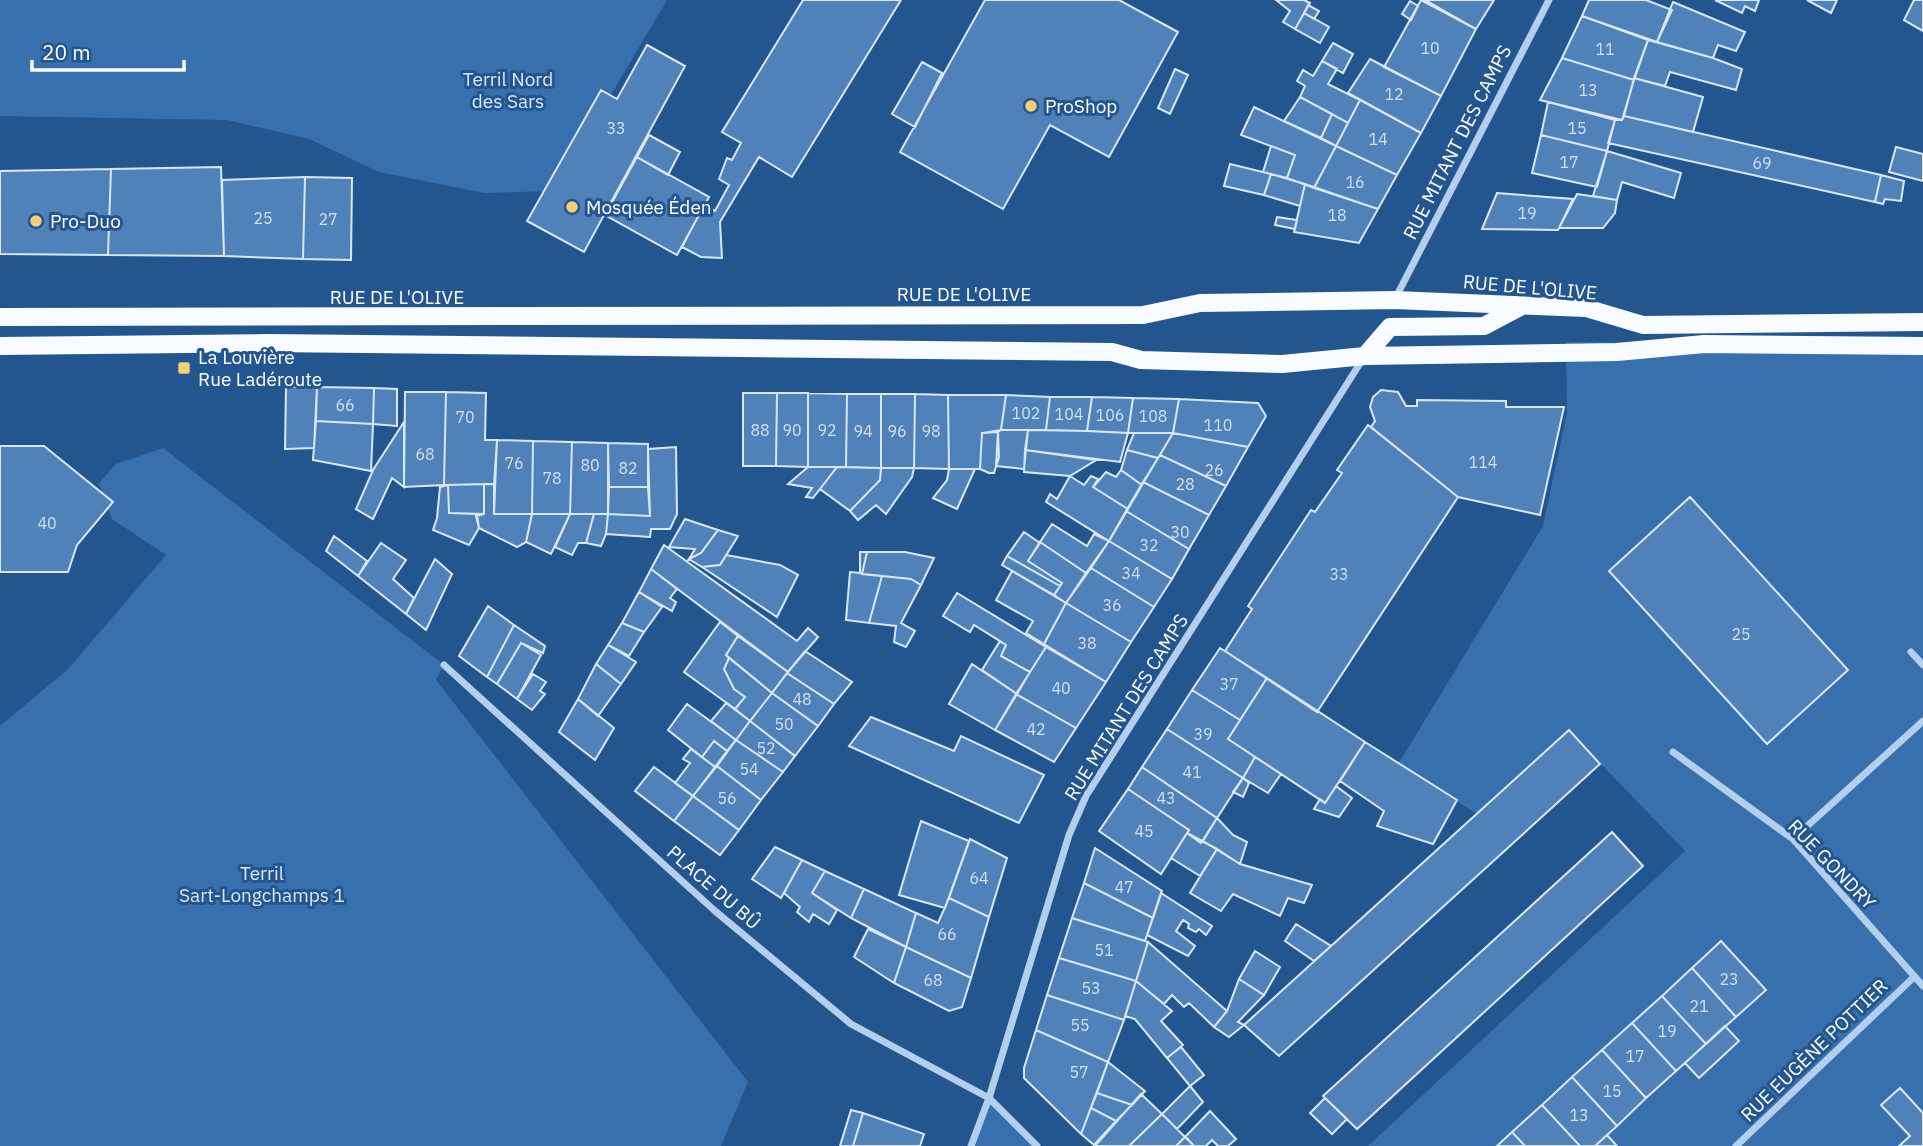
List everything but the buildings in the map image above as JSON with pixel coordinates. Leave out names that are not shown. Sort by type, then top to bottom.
[{"type":"main road","name":"RUE DE L'OLIVE","points":[[0,317],[1143,315],[1200,303],[1395,300],[1586,308],[1643,325],[1923,322]]},
{"type":"main road","points":[[1365,356],[1390,327],[1484,326],[1524,305]]},
{"type":"main road","points":[[0,346],[268,343],[1112,352],[1141,360],[1282,364],[1365,356],[1617,352],[1704,344],[1923,346]]},
{"type":"street","name":"RUE MITANT DES CAMPS","points":[[1395,300],[1549,0]]},
{"type":"street","name":"RUE MITANT DES CAMPS","points":[[971,1146],[989,1098],[1069,835],[1086,796],[1365,356]]},
{"type":"street","points":[[1911,652],[1923,665]]},
{"type":"street","name":"PLACE DU BÛ","points":[[444,665],[715,911],[851,1024],[989,1098],[1037,1146]]},
{"type":"street","points":[[1793,839],[1923,721]]},
{"type":"street","name":"RUE GONDRY","points":[[1673,752],[1793,839],[1923,986]]},
{"type":"street","name":"RUE EUGÈNE POTTIER","points":[[1736,1146],[1914,976]]},
{"type":"green space","name":"Terril Nord des Sars","points":[[0,0],[667,0],[554,191],[485,193],[379,172],[309,139],[227,120],[0,116]]},
{"type":"green space","points":[[1566,342],[1848,345],[1923,350],[1923,1146],[1368,1146],[1685,851],[1572,734],[1483,817],[1397,766],[1543,526],[1567,412]]},
{"type":"green space","name":"Terril Sart-Longchamps 1","points":[[163,448],[444,665],[436,680],[748,1082],[721,1146],[0,1146],[0,726],[68,669],[166,555],[112,519],[99,483],[116,464]]},
{"type":"green space","points":[[989,1098],[1037,1146],[971,1146]]},
{"type":"place","name":"ProShop","points":[[1031,106]]},
{"type":"place","name":"Mosquée Éden","points":[[572,207]]},
{"type":"place","name":"Pro-Duo","points":[[36,221]]},
{"type":"place","name":"La Louvière Rue Ladéroute","points":[[184,368]]}]
